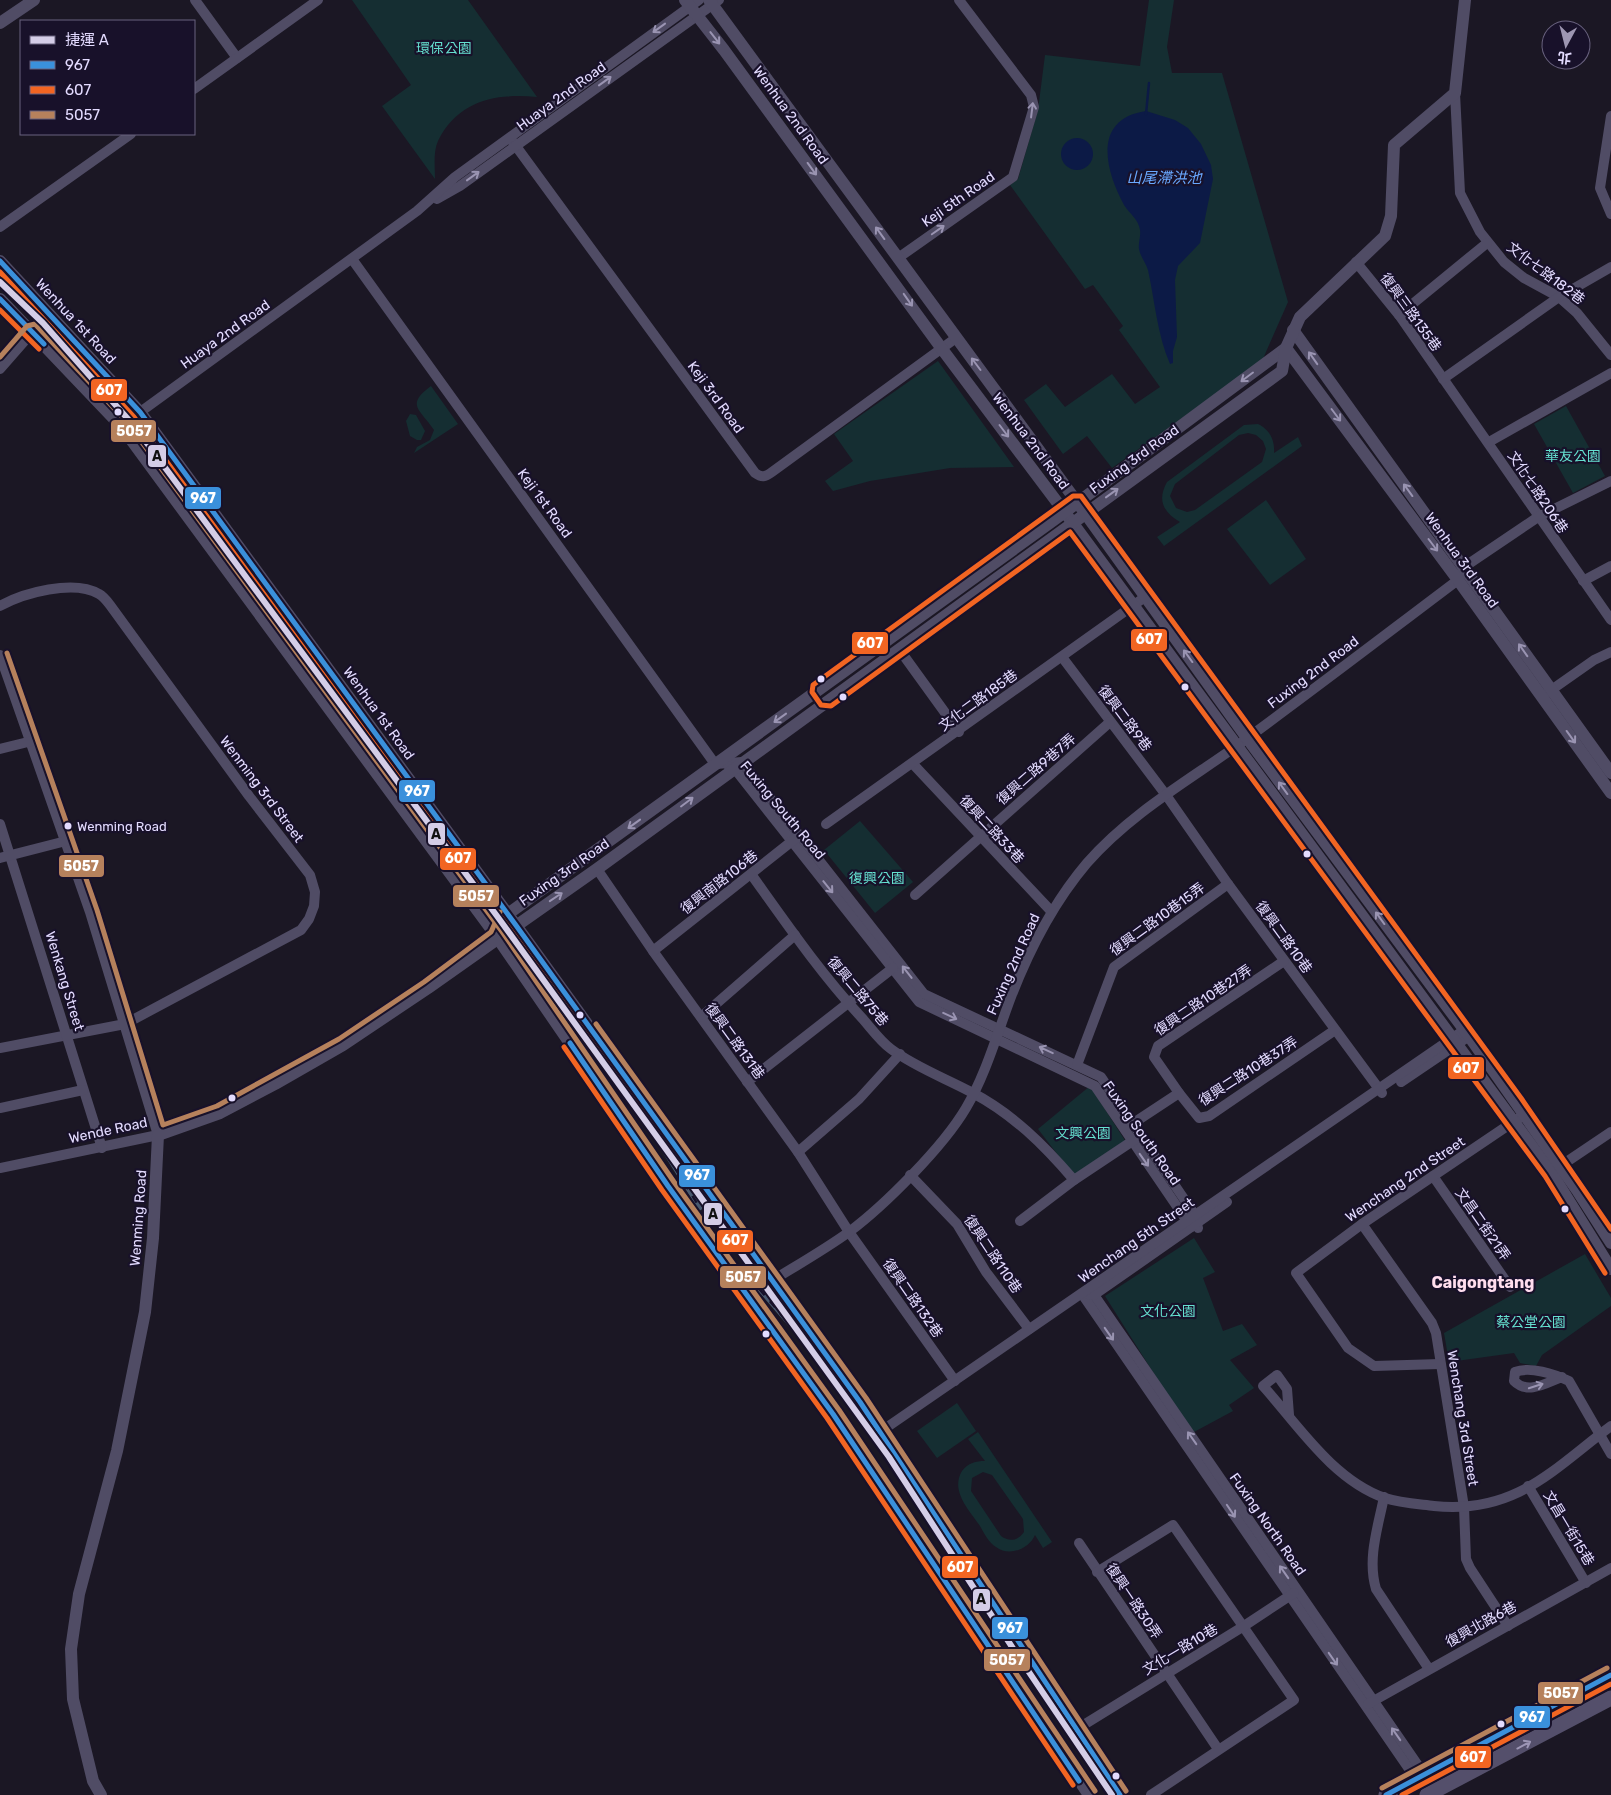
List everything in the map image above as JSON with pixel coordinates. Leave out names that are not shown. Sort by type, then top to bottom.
[{"type":"main road","points":[[1386,1795],[1611,1675]]},
{"type":"main road","points":[[1427,1795],[1611,1698]]},
{"type":"main road","points":[[1468,1751],[1480,1768]]},
{"type":"main road","points":[[1448,1762],[1466,1775]]},
{"type":"street","points":[[0,23],[34,0]]},
{"type":"street","points":[[195,0],[237,58]]},
{"type":"street","points":[[195,88],[318,0]]},
{"type":"street","name":"Keji 5th Road","points":[[898,258],[1013,177],[1034,107],[1031,95],[959,0]]},
{"type":"street","points":[[1455,93],[1465,0]]},
{"type":"street","name":"Wenhua 2nd Road","points":[[713,2],[1085,513],[1242,742],[1454,1042],[1519,1119],[1611,1243]]},
{"type":"street","name":"Huaya 2nd Road","points":[[121,426],[417,211],[460,186],[513,142],[693,6],[713,2]]},
{"type":"street","name":"Wenhua 2nd Road","points":[[693,6],[865,240],[942,349],[1133,605],[1242,742],[1466,1033],[1519,1119]]},
{"type":"street","name":"文化七路182巷","points":[[1455,93],[1460,193],[1487,243],[1504,262],[1524,278],[1559,297],[1577,312],[1611,355]]},
{"type":"street","name":"Fuxing 3rd Road","points":[[498,938],[512,919],[715,764],[819,689],[1068,517],[1085,513],[1282,371],[1286,348],[1300,317],[1385,236],[1391,216],[1394,145],[1455,93]]},
{"type":"street","points":[[1611,116],[1600,188],[1611,214]]},
{"type":"street","points":[[0,227],[130,135]]},
{"type":"street","name":"Keji 3rd Road","points":[[513,142],[755,473],[760,477],[772,472],[956,338]]},
{"type":"street","points":[[1399,316],[1487,243]]},
{"type":"street","name":"Keji 1st Road","points":[[352,259],[715,764]]},
{"type":"street","name":"Wenhua 1st Road","points":[[0,261],[140,412],[512,919],[880,1432],[1120,1795]]},
{"type":"street","name":"復興三路135巷","points":[[1356,262],[1399,316],[1443,379]]},
{"type":"street","points":[[1443,379],[1559,297],[1611,267]]},
{"type":"street","points":[[0,300],[32,331],[121,426],[498,938],[668,1186],[833,1414],[1089,1795]]},
{"type":"street","points":[[0,369],[49,313]]},
{"type":"street","name":"Wenhua 3rd Road","points":[[1293,330],[1464,567],[1611,793]]},
{"type":"street","name":"Fuxing 3rd Road","points":[[512,919],[597,868],[899,648],[1068,517],[1077,502],[1286,348]]},
{"type":"street","name":"Wenhua 3rd Road","points":[[1286,348],[1458,580],[1611,773]]},
{"type":"street","points":[[1489,442],[1611,373]]},
{"type":"street","name":"文化七路206巷","points":[[1443,379],[1489,442],[1538,517],[1611,620]]},
{"type":"street","points":[[1458,580],[1464,567],[1538,517],[1611,481]]},
{"type":"street","points":[[1583,581],[1611,566]]},
{"type":"street","name":"Fuxing 2nd Road","points":[[748,1296],[849,1232],[910,1176],[958,1121],[973,1093],[1030,951],[1051,911],[1088,862],[1106,843],[1166,795],[1242,742],[1458,580]]},
{"type":"street","name":"Wenming 3rd Street","points":[[0,606],[29,592],[84,588],[100,594],[110,605],[248,796],[310,875],[315,892],[314,906],[309,919],[301,930],[125,1024],[0,1048]]},
{"type":"street","name":"文化二路185巷","points":[[826,824],[959,732],[1145,598]]},
{"type":"street","points":[[899,648],[959,732]]},
{"type":"street","points":[[1547,693],[1594,660],[1611,652]]},
{"type":"street","name":"Wenming Road","points":[[0,655],[66,841],[125,1024],[158,1135],[153,1238],[145,1312],[117,1451],[79,1594],[71,1649],[73,1700],[93,1781],[101,1795]]},
{"type":"street","name":"復興二路9巷","points":[[1062,657],[1166,795]]},
{"type":"street","points":[[819,689],[827,700]]},
{"type":"street","name":"復興二路9巷7弄","points":[[915,895],[979,836],[1110,722]]},
{"type":"street","points":[[0,749],[32,742]]},
{"type":"street","name":"Fuxing South Road","points":[[715,764],[738,765],[801,835],[924,994],[968,1020]]},
{"type":"street","name":"復興二路33巷","points":[[913,764],[1051,911]]},
{"type":"street","name":"Fuxing South Road","points":[[738,765],[792,842],[919,1002],[968,1020],[1077,1065],[1101,1077],[1132,1124],[1136,1139]]},
{"type":"street","name":"復興二路10巷","points":[[1166,795],[1228,884],[1381,1091]]},
{"type":"street","name":"Wenkang Street","points":[[0,824],[5,857],[66,1034],[102,1148]]},
{"type":"street","name":"復興南路106巷","points":[[653,951],[801,835]]},
{"type":"street","points":[[5,857],[66,841]]},
{"type":"street","name":"復興二路131巷","points":[[597,868],[653,951],[798,1152],[849,1232]]},
{"type":"street","name":"復興二路75巷","points":[[752,874],[795,935],[848,1003],[890,1048],[973,1093],[1022,1125],[1045,1146],[1074,1180]]},
{"type":"street","name":"復興二路10巷15弄","points":[[1077,1065],[1114,967],[1228,884]]},
{"type":"street","points":[[702,1018],[795,935]]},
{"type":"street","name":"Wende Road","points":[[0,1168],[158,1135],[220,1113],[311,1064],[428,988],[498,938]]},
{"type":"street","name":"復興二路10巷27弄","points":[[1179,1093],[1154,1057],[1158,1046],[1284,961]]},
{"type":"street","points":[[747,1082],[893,968]]},
{"type":"street","name":"復興二路10巷37弄","points":[[1132,1124],[1179,1093],[1199,1118],[1209,1116],[1335,1030]]},
{"type":"street","name":"Fuxing South Road","points":[[998,1033],[1094,1086],[1136,1139],[1194,1223]]},
{"type":"street","name":"Wenchang 5th Street","points":[[880,1432],[1029,1329],[1088,1293],[1194,1223],[1466,1033]]},
{"type":"street","points":[[798,1152],[859,1099],[900,1054]]},
{"type":"street","points":[[0,1108],[83,1090]]},
{"type":"street","name":"Wenchang 2nd Street","points":[[1440,1364],[1374,1366],[1348,1348],[1296,1273],[1362,1224],[1519,1119]]},
{"type":"street","points":[[1556,1169],[1611,1132]]},
{"type":"street","points":[[1020,1221],[1074,1180],[1136,1139]]},
{"type":"street","name":"Wenhua 2nd Road","points":[[1556,1169],[1611,1269]]},
{"type":"street","name":"復興二路110巷","points":[[910,1176],[957,1224],[986,1272],[1029,1329]]},
{"type":"street","name":"文昌二街21弄","points":[[1433,1176],[1510,1288]]},
{"type":"street","name":"Wenchang 3rd Street","points":[[1362,1224],[1432,1324],[1436,1333],[1464,1507],[1466,1559],[1508,1626]]},
{"type":"street","name":"復興二路132巷","points":[[849,1232],[955,1381]]},
{"type":"street","name":"Fuxing North Road","points":[[1088,1293],[1420,1777]]},
{"type":"street","points":[[1562,1377],[1569,1381],[1611,1454]]},
{"type":"street","points":[[1289,1415],[1322,1454],[1343,1472],[1384,1497],[1420,1505],[1464,1507],[1496,1500],[1528,1486],[1611,1426]]},
{"type":"street","name":"文昌一街15巷","points":[[1528,1486],[1586,1583]]},
{"type":"street","points":[[1384,1497],[1372,1561],[1373,1578],[1376,1589],[1429,1669]]},
{"type":"street","points":[[1097,1572],[1174,1525],[1294,1700],[1151,1795]]},
{"type":"street","name":"復興一路30弄","points":[[1079,1543],[1218,1749]]},
{"type":"street","name":"復興北路6巷","points":[[1369,1703],[1611,1568]]},
{"type":"street","name":"文化一路10巷","points":[[1077,1729],[1244,1626],[1293,1593]]},
{"type":"green space","name":"環保公園","points":[[352,0],[468,0],[537,97],[507,96],[493,98],[480,102],[456,116],[446,127],[436,145],[435,179],[382,106],[411,85]]},
{"type":"green space","points":[[1149,0],[1174,0],[1167,47],[1172,73],[1222,73],[1288,302],[1262,361],[1112,468],[1087,436],[1063,454],[1024,400],[1046,384],[1065,407],[1112,374],[1135,404],[1160,387],[1119,330],[1123,326],[1093,285],[1085,289],[1010,185],[1018,179],[1038,110],[1045,55],[1140,66]]},
{"type":"green space","points":[[938,361],[1014,467],[950,468],[870,481],[833,491],[825,481],[853,461],[834,434]]},
{"type":"green space","points":[[431,386],[458,424],[414,453],[417,447],[430,440],[434,430],[420,412],[417,403],[423,392]]},
{"type":"green space","name":"華友公園","points":[[1566,406],[1605,476],[1573,493],[1534,424]]},
{"type":"green space","points":[[410,414],[416,415],[425,431],[421,440],[410,436],[406,421]]},
{"type":"green space","points":[[1258,424],[1266,429],[1273,440],[1274,453],[1298,437],[1302,446],[1164,546],[1157,537],[1180,522],[1169,514],[1163,505],[1162,494],[1167,482],[1244,425]],"holes":[[[1248,433],[1256,435],[1263,441],[1266,449],[1262,462],[1195,510],[1187,512],[1176,508],[1170,496],[1175,484],[1239,435]]]},
{"type":"green space","points":[[1266,500],[1306,559],[1270,585],[1227,529]]},
{"type":"green space","name":"復興公園","points":[[860,821],[913,882],[875,913],[824,850]]},
{"type":"green space","name":"文興公園","points":[[1090,1086],[1126,1142],[1074,1176],[1038,1129]]},
{"type":"green space","name":"文化公園","points":[[1194,1238],[1215,1272],[1203,1278],[1223,1331],[1242,1324],[1257,1345],[1230,1360],[1254,1388],[1229,1405],[1233,1411],[1194,1432],[1163,1388],[1105,1296]]},
{"type":"green space","name":"蔡公堂公園","points":[[1585,1254],[1611,1298],[1611,1306],[1542,1355],[1536,1366],[1520,1363],[1514,1353],[1449,1362],[1444,1333]]},
{"type":"green space","points":[[957,1403],[976,1431],[937,1458],[917,1431]]},
{"type":"green space","points":[[978,1432],[1052,1542],[1043,1548],[1035,1535],[1028,1544],[1018,1550],[1001,1550],[993,1545],[966,1507],[958,1486],[962,1471],[967,1466],[978,1461],[985,1461],[968,1439]],"holes":[[[983,1472],[992,1475],[1023,1519],[1024,1532],[1016,1539],[1010,1540],[1001,1536],[971,1491],[972,1478]]]},
{"type":"water","name":"山尾滯洪池","points":[[1146,111],[1175,120],[1188,128],[1201,144],[1211,165],[1213,179],[1200,243],[1178,266],[1175,280],[1177,337],[1173,351],[1173,363],[1170,364],[1159,330],[1148,270],[1139,249],[1139,226],[1124,205],[1117,191],[1108,162],[1110,135],[1117,124],[1129,116]]},
{"type":"water","points":[[1077,138],[1088,143],[1093,154],[1088,165],[1077,170],[1066,165],[1061,154],[1066,143]]},
{"type":"waterway","points":[[1146,114],[1149,83]]},
{"type":"railway","points":[[650,1128],[700,1208]]},
{"type":"railway","points":[[749,1277],[799,1335]]},
{"type":"metro line","name":"A","points":[[0,282],[43,323],[135,427],[497,916],[889,1457],[1014,1650],[1112,1795]]},
{"type":"transit line","name":"967","points":[[0,261],[140,412],[515,924],[860,1402],[1120,1795]]},
{"type":"transit line","name":"607","points":[[0,272],[134,417],[509,928],[854,1406],[1111,1795]]},
{"type":"transit line","name":"967","points":[[0,299],[44,344]]},
{"type":"transit line","name":"607","points":[[0,310],[39,349]]},
{"type":"transit line","name":"5057","points":[[0,357],[27,326],[35,324],[127,422],[503,933],[674,1182],[839,1410],[1095,1791]]},
{"type":"transit line","name":"607","points":[[1605,1273],[1545,1176],[1070,532],[831,706],[821,705],[812,692],[813,685],[1073,496],[1081,496],[1521,1098],[1611,1229]]},
{"type":"transit line","name":"5057","points":[[7,653],[97,910],[163,1125],[217,1106],[339,1039],[424,982],[491,932],[500,912]]},
{"type":"transit line","name":"5057","points":[[596,1024],[866,1398],[1126,1791]]},
{"type":"transit line","name":"967","points":[[570,1043],[668,1186],[833,1414],[1079,1781]]},
{"type":"transit line","name":"607","points":[[564,1047],[662,1190],[827,1418],[1073,1785]]},
{"type":"transit line","name":"5057","points":[[1382,1788],[1607,1668]]},
{"type":"transit line","name":"967","points":[[1386,1795],[1611,1675]]},
{"type":"transit line","name":"607","points":[[1402,1795],[1611,1684]]},
{"type":"place","name":"Wenming Road","points":[[68,826]]},
{"type":"district","name":"Caigongtang","points":[[1483,1282]]}]
